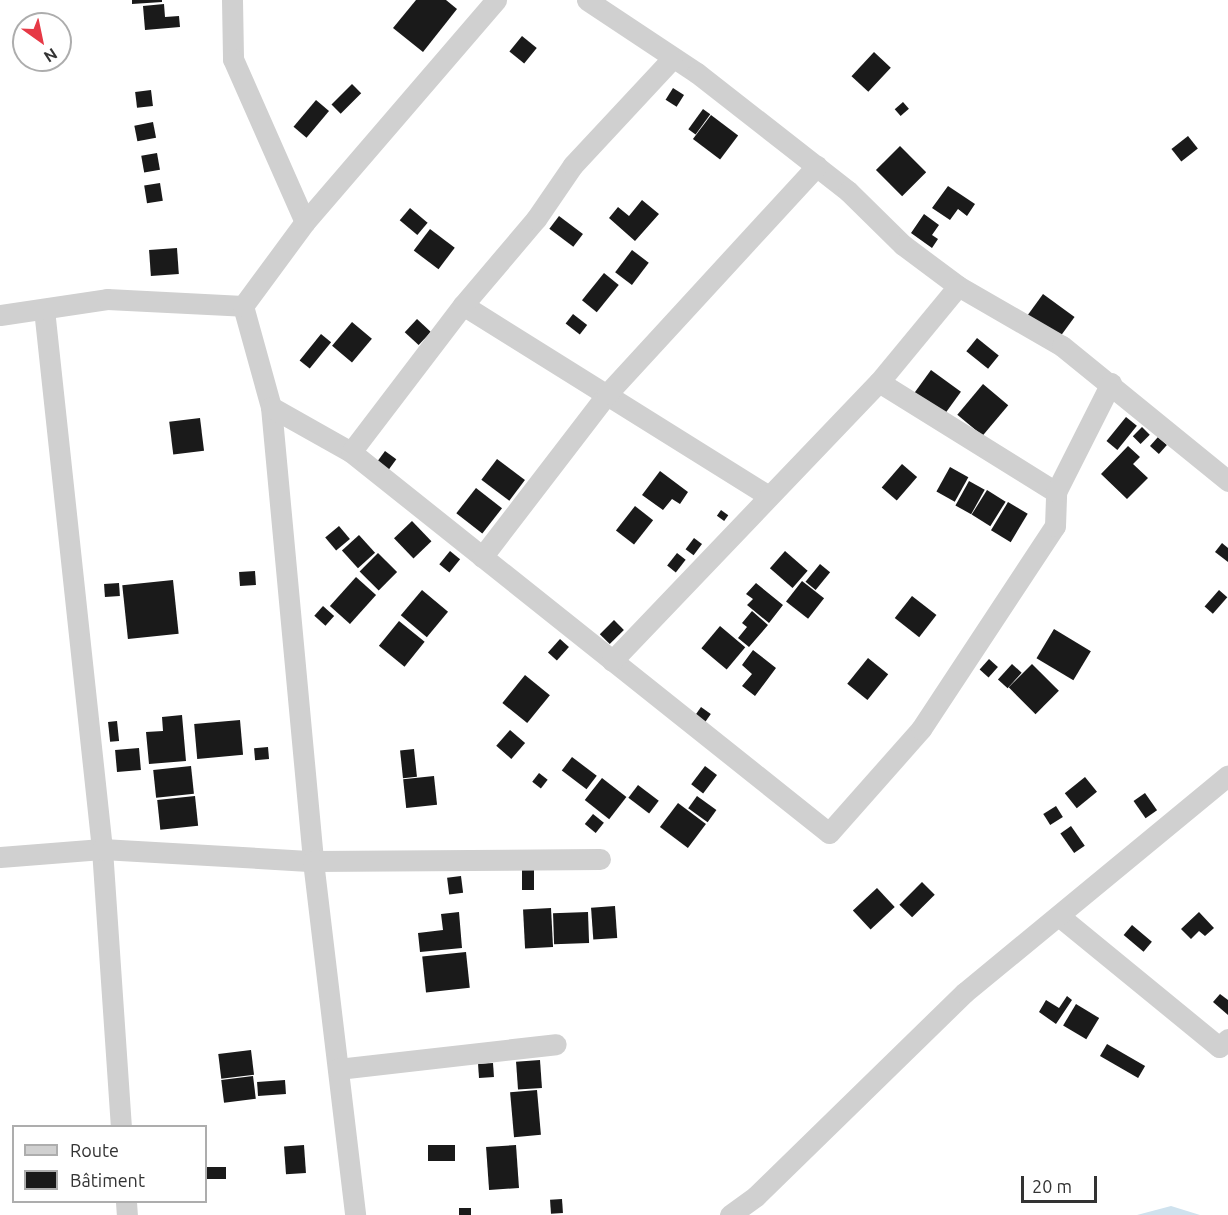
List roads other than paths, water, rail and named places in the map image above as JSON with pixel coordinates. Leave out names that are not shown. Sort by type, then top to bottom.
[{"type":"street","points":[[232,0],[233,58],[305,222]]},
{"type":"street","points":[[243,306],[305,222],[496,0]]},
{"type":"street","points":[[587,0],[672,59],[697,73],[817,166],[903,245],[958,286],[1062,346],[1111,383],[1228,481]]},
{"type":"street","points":[[351,452],[463,305],[536,219],[573,165],[672,59]]},
{"type":"street","points":[[482,557],[607,394],[817,166]]},
{"type":"street","points":[[612,661],[767,495],[879,382],[958,286]]},
{"type":"street","points":[[0,315],[107,299],[243,306]]},
{"type":"street","points":[[463,305],[767,495]]},
{"type":"street","points":[[243,306],[271,407],[313,861],[355,1215]]},
{"type":"street","points":[[44,309],[102,849],[121,1125]]},
{"type":"street","points":[[879,382],[1056,492]]},
{"type":"street","points":[[271,407],[351,452],[829,833],[921,729],[1055,526],[1056,492],[1111,383]]},
{"type":"street","points":[[730,1215],[756,1196],[964,993],[1228,775]]},
{"type":"street","points":[[0,857],[102,849],[313,861],[600,859]]},
{"type":"street","points":[[1059,916],[1219,1047],[1228,1039]]},
{"type":"street","points":[[338,1069],[556,1044]]},
{"type":"water","points":[[1171,1206],[1200,1215],[1137,1215]]}]
